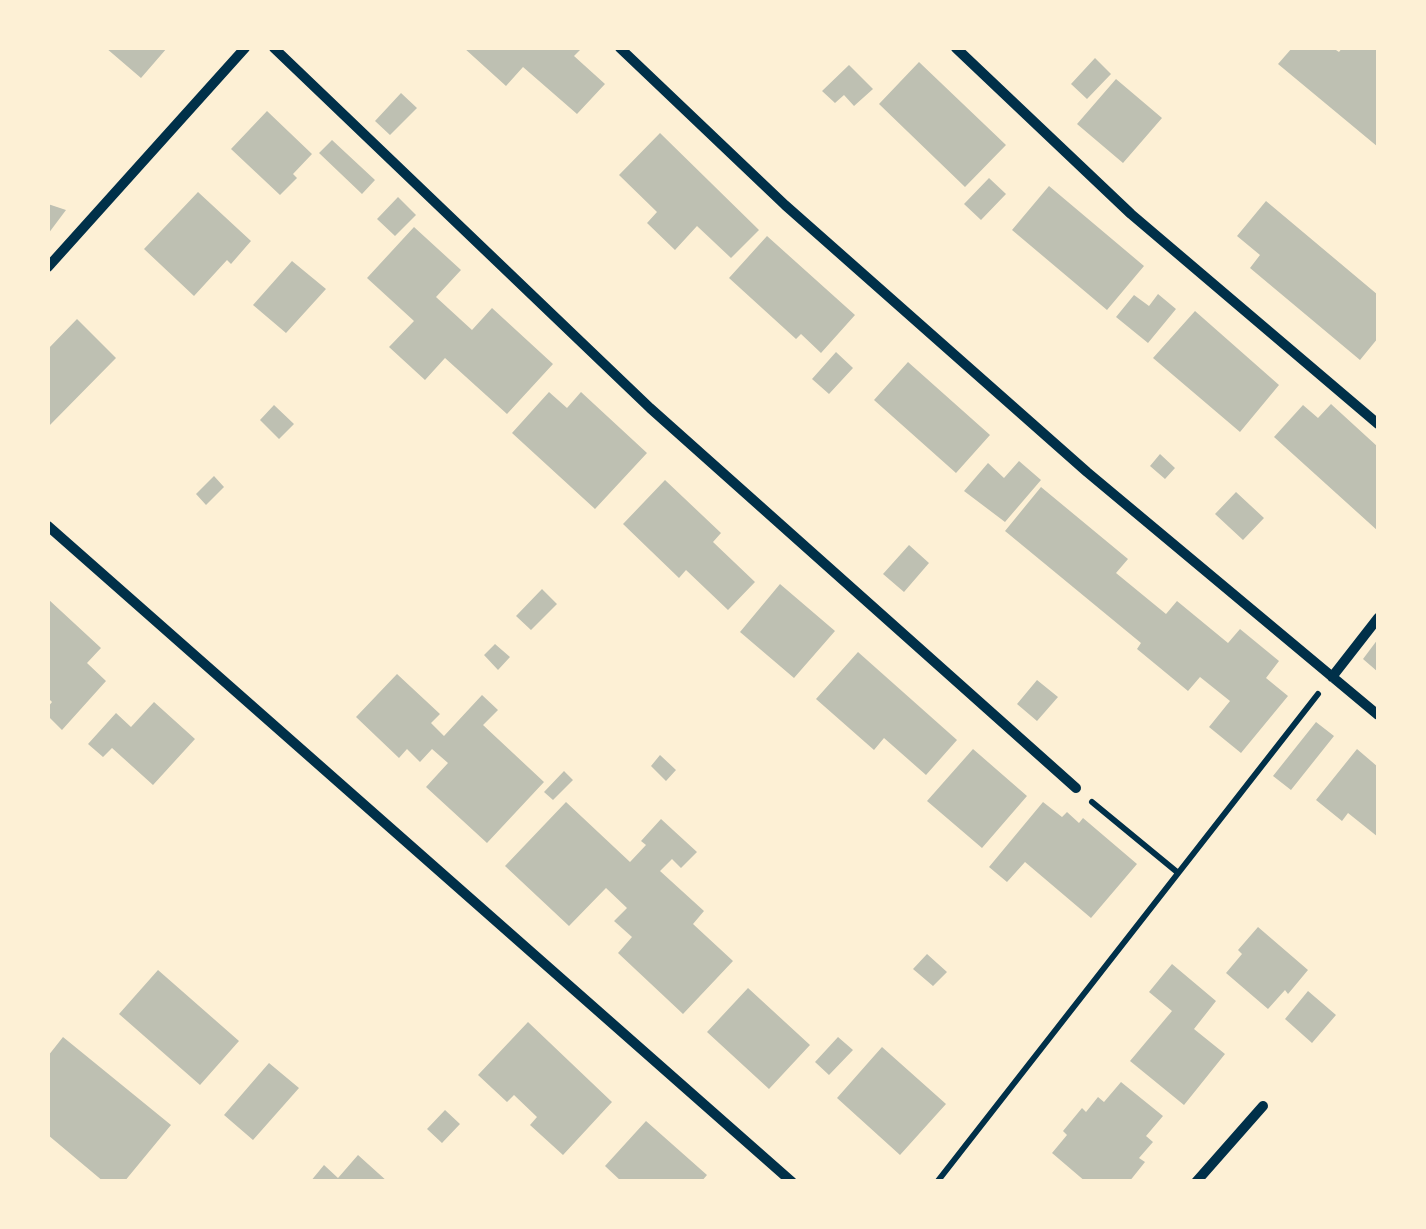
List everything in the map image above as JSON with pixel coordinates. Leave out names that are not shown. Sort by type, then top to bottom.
[{"type":"street","points":[[48,267],[245,48]]},
{"type":"street","points":[[274,48],[650,408],[1076,788]]},
{"type":"street","points":[[620,48],[785,205],[1087,472],[1378,715]]},
{"type":"street","points":[[956,48],[1131,214],[1378,424]]},
{"type":"street","points":[[48,526],[792,1182]]},
{"type":"street","points":[[1332,677],[1378,618]]},
{"type":"street","points":[[1196,1182],[1263,1106]]},
{"type":"path","points":[[937,1182],[1332,677]]},
{"type":"path","points":[[1076,788],[1177,872]]},
{"type":"building","points":[[106,48],[167,48],[141,78]]},
{"type":"building","points":[[464,48],[582,48],[574,56],[605,84],[577,114],[523,67],[506,86]]},
{"type":"building","points":[[1292,48],[1333,48],[1339,52],[1342,48],[1378,48],[1378,147],[1278,64]]},
{"type":"building","points":[[1095,58],[1111,74],[1087,99],[1071,84]]},
{"type":"building","points":[[919,62],[1006,145],[965,187],[879,104]]},
{"type":"building","points":[[849,65],[873,89],[854,106],[844,95],[835,103],[822,91]]},
{"type":"building","points":[[1116,79],[1162,118],[1123,163],[1077,124]]},
{"type":"building","points":[[401,93],[417,108],[390,135],[375,121]]},
{"type":"building","points":[[267,111],[312,154],[280,195],[231,149]]},
{"type":"building","points":[[660,133],[759,230],[731,258],[697,226],[675,250],[647,223],[657,212],[619,175]]},
{"type":"building","points":[[332,140],[375,180],[362,194],[319,153]]},
{"type":"building","points":[[989,178],[1006,194],[981,220],[964,204]]},
{"type":"building","points":[[1049,186],[1144,266],[1107,310],[1012,230]]},
{"type":"building","points":[[198,192],[251,241],[194,296],[144,249]]},
{"type":"building","points":[[398,197],[416,215],[395,236],[377,219]]},
{"type":"building","points":[[1266,201],[1378,295],[1378,338],[1360,360],[1250,268],[1260,255],[1237,236]]},
{"type":"building","points":[[48,204],[66,210],[48,234]]},
{"type":"building","points":[[414,227],[461,270],[436,297],[472,330],[492,308],[553,364],[507,414],[445,358],[425,380],[389,347],[414,321],[367,278]]},
{"type":"building","points":[[767,236],[855,315],[821,353],[801,334],[796,339],[729,278]]},
{"type":"building","points":[[292,261],[326,289],[286,333],[253,305]]},
{"type":"building","points":[[1158,294],[1176,309],[1148,343],[1116,317],[1134,295],[1149,306]]},
{"type":"building","points":[[1195,311],[1279,385],[1240,432],[1153,358]]},
{"type":"building","points":[[77,319],[116,358],[48,427],[48,349]]},
{"type":"building","points":[[836,352],[853,368],[829,394],[812,379]]},
{"type":"building","points":[[908,362],[990,435],[956,473],[874,400]]},
{"type":"building","points":[[549,392],[567,408],[581,392],[647,453],[595,509],[512,433]]},
{"type":"building","points":[[1331,404],[1378,447],[1378,531],[1274,437],[1303,405],[1318,418]]},
{"type":"building","points":[[274,405],[294,424],[279,439],[260,420]]},
{"type":"building","points":[[1160,454],[1175,468],[1165,479],[1150,466]]},
{"type":"building","points":[[1019,461],[1041,480],[1005,522],[964,491],[988,463],[1004,478]]},
{"type":"building","points":[[214,476],[224,487],[206,505],[196,494]]},
{"type":"building","points":[[665,480],[721,533],[713,542],[755,582],[728,610],[686,570],[679,578],[623,524]]},
{"type":"building","points":[[1041,487],[1128,559],[1116,573],[1166,614],[1177,601],[1228,643],[1240,629],[1279,661],[1266,678],[1288,696],[1241,753],[1209,727],[1230,701],[1200,677],[1188,691],[1137,649],[1141,643],[1005,531]]},
{"type":"building","points":[[1236,492],[1264,518],[1243,540],[1215,514]]},
{"type":"building","points":[[909,545],[929,563],[904,592],[883,574]]},
{"type":"building","points":[[780,584],[835,631],[794,678],[740,632]]},
{"type":"building","points":[[542,589],[557,604],[531,630],[516,616]]},
{"type":"building","points":[[48,599],[101,648],[87,663],[106,681],[62,730],[48,716],[52,702],[48,698]]},
{"type":"building","points":[[1378,639],[1378,672],[1363,659]]},
{"type":"building","points":[[495,644],[510,657],[498,670],[484,655]]},
{"type":"building","points":[[858,652],[957,740],[926,775],[884,738],[874,750],[816,699]]},
{"type":"building","points":[[397,674],[440,714],[431,723],[444,736],[482,695],[498,710],[483,725],[544,782],[487,843],[426,787],[448,763],[432,749],[420,762],[407,749],[399,758],[356,717]]},
{"type":"building","points":[[1037,680],[1058,697],[1037,721],[1017,704]]},
{"type":"building","points":[[154,702],[195,739],[153,785],[112,748],[103,757],[88,744],[116,713],[131,727]]},
{"type":"building","points":[[1316,722],[1334,736],[1291,790],[1273,776]]},
{"type":"building","points":[[973,749],[1027,796],[982,848],[927,801]]},
{"type":"building","points":[[1357,749],[1378,767],[1378,837],[1348,813],[1342,821],[1316,800]]},
{"type":"building","points":[[660,755],[676,770],[666,781],[651,766]]},
{"type":"building","points":[[564,771],[573,780],[553,800],[544,792]]},
{"type":"building","points":[[566,802],[630,862],[646,845],[641,841],[661,819],[697,852],[681,868],[672,859],[660,871],[704,911],[693,924],[733,961],[683,1014],[618,953],[632,937],[614,921],[627,908],[606,888],[569,926],[505,866]]},
{"type":"building","points":[[1043,802],[1062,817],[1067,812],[1079,823],[1083,818],[1137,864],[1091,918],[1025,862],[1007,882],[989,867]]},
{"type":"building","points":[[1258,927],[1308,970],[1288,994],[1285,990],[1268,1009],[1226,973],[1242,954],[1238,950]]},
{"type":"building","points":[[927,954],[947,972],[933,986],[913,969]]},
{"type":"building","points":[[1172,964],[1216,1001],[1194,1029],[1225,1054],[1184,1105],[1130,1061],[1172,1011],[1149,992]]},
{"type":"building","points":[[158,970],[239,1041],[200,1085],[119,1014]]},
{"type":"building","points":[[748,988],[810,1045],[769,1089],[707,1032]]},
{"type":"building","points":[[1308,991],[1336,1015],[1312,1043],[1285,1019]]},
{"type":"building","points":[[528,1022],[612,1102],[563,1155],[530,1125],[537,1117],[514,1095],[507,1102],[478,1075]]},
{"type":"building","points":[[63,1037],[171,1125],[124,1182],[104,1182],[48,1135],[48,1056]]},
{"type":"building","points":[[838,1037],[853,1050],[829,1075],[815,1062]]},
{"type":"building","points":[[882,1047],[946,1104],[900,1155],[837,1098]]},
{"type":"building","points":[[269,1063],[299,1088],[253,1140],[224,1115]]},
{"type":"building","points":[[1121,1082],[1163,1116],[1146,1136],[1153,1142],[1139,1158],[1145,1162],[1129,1182],[1086,1182],[1052,1153],[1067,1135],[1063,1131],[1082,1108],[1086,1112],[1098,1097],[1104,1102]]},
{"type":"building","points":[[445,1110],[460,1124],[442,1143],[427,1129]]},
{"type":"building","points":[[646,1121],[707,1175],[701,1182],[622,1182],[605,1166]]},
{"type":"building","points":[[358,1155],[388,1182],[310,1182],[324,1165],[338,1178]]}]
